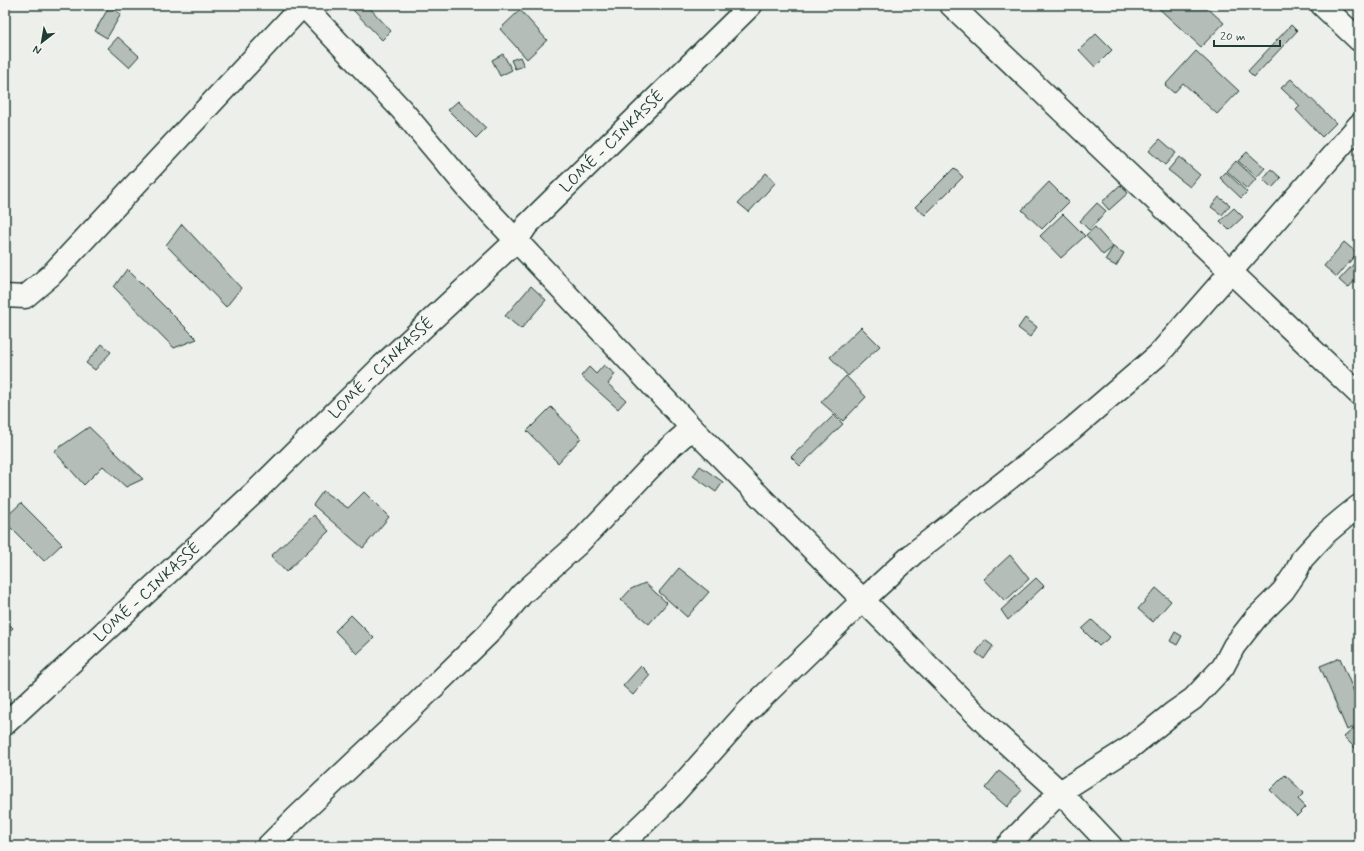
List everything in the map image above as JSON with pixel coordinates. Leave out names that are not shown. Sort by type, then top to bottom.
[{"type":"main road","points":[[5,296],[25,298],[52,275],[303,5],[401,109],[469,190],[692,428],[991,729],[1060,792],[1111,846]]},
{"type":"main road","name":"LOMÉ - CINKASSÉ","points":[[6,722],[255,492],[382,366],[517,240],[527,225],[751,5]]},
{"type":"main road","points":[[951,5],[1359,394]]},
{"type":"main road","points":[[1322,5],[1359,40]]},
{"type":"main road","points":[[620,846],[671,797],[746,713],[914,553],[1072,429],[1158,355],[1359,125]]},
{"type":"main road","points":[[268,846],[488,634],[522,594],[578,544],[667,450],[692,428]]},
{"type":"main road","points":[[1007,846],[1060,792],[1131,748],[1173,713],[1193,699],[1223,667],[1234,646],[1256,618],[1283,591],[1296,572],[1302,558],[1344,516],[1359,506]]},
{"type":"building","points":[[359,5],[367,5],[391,31],[382,40],[353,10]]},
{"type":"building","points":[[1155,5],[1204,5],[1224,23],[1201,47]]},
{"type":"building","points":[[109,7],[121,14],[107,38],[95,31]]},
{"type":"building","points":[[520,10],[547,40],[527,59],[500,29]]},
{"type":"building","points":[[1291,25],[1297,31],[1254,77],[1248,71]]},
{"type":"building","points":[[1096,34],[1112,50],[1095,67],[1079,50]]},
{"type":"building","points":[[118,37],[139,56],[129,67],[108,48]]},
{"type":"building","points":[[1196,51],[1239,91],[1217,114],[1183,83],[1174,93],[1165,85]]},
{"type":"building","points":[[503,54],[512,70],[500,76],[492,60]]},
{"type":"building","points":[[520,57],[524,66],[515,69],[511,60]]},
{"type":"building","points":[[1291,79],[1336,123],[1322,137],[1296,110],[1300,106],[1281,88]]},
{"type":"building","points":[[458,101],[486,128],[476,138],[448,110]]},
{"type":"building","points":[[1160,139],[1176,153],[1165,165],[1149,151]]},
{"type":"building","points":[[1247,152],[1265,168],[1257,177],[1238,161]]},
{"type":"building","points":[[1179,157],[1200,175],[1190,187],[1168,170]]},
{"type":"building","points":[[1236,161],[1256,179],[1247,189],[1227,171]]},
{"type":"building","points":[[954,168],[963,177],[925,215],[915,207]]},
{"type":"building","points":[[1271,169],[1281,178],[1272,188],[1263,179]]},
{"type":"building","points":[[1226,172],[1247,192],[1241,198],[1220,178]]},
{"type":"building","points":[[766,173],[776,182],[749,212],[738,203]]},
{"type":"building","points":[[1049,182],[1069,202],[1042,229],[1022,210]]},
{"type":"building","points":[[1120,185],[1128,193],[1109,210],[1102,202]]},
{"type":"building","points":[[1219,197],[1230,205],[1222,215],[1211,207]]},
{"type":"building","points":[[1097,203],[1106,211],[1089,230],[1080,221]]},
{"type":"building","points":[[1234,208],[1243,217],[1229,230],[1220,221]]},
{"type":"building","points":[[1063,214],[1085,236],[1061,258],[1040,236]]},
{"type":"building","points":[[182,224],[241,288],[226,307],[166,245]]},
{"type":"building","points":[[1095,227],[1113,247],[1103,255],[1086,235]]},
{"type":"building","points":[[1344,242],[1357,253],[1337,277],[1324,266]]},
{"type":"building","points":[[1113,247],[1124,253],[1116,266],[1105,260]]},
{"type":"building","points":[[1359,258],[1359,276],[1348,288],[1339,280]]},
{"type":"building","points":[[127,269],[197,339],[174,348],[114,287]]},
{"type":"building","points":[[531,286],[546,300],[521,329],[505,316]]},
{"type":"building","points":[[1025,318],[1037,327],[1030,337],[1018,328]]},
{"type":"building","points":[[861,327],[880,346],[848,376],[830,357]]},
{"type":"building","points":[[102,344],[111,352],[95,370],[86,363]]},
{"type":"building","points":[[604,365],[615,374],[608,384],[626,400],[618,409],[581,376],[589,367],[596,374]]},
{"type":"building","points":[[846,376],[866,397],[843,421],[821,402]]},
{"type":"building","points":[[551,407],[581,438],[558,463],[527,431]]},
{"type":"building","points":[[834,415],[843,424],[800,466],[791,457]]},
{"type":"building","points":[[89,427],[143,479],[126,487],[103,466],[84,485],[54,451]]},
{"type":"building","points":[[700,466],[723,482],[716,492],[693,476]]},
{"type":"building","points":[[323,491],[348,508],[364,492],[389,517],[363,548],[313,505]]},
{"type":"building","points":[[21,503],[62,544],[44,561],[5,522],[5,518]]},
{"type":"building","points":[[314,515],[329,531],[286,572],[271,556]]},
{"type":"building","points":[[1010,555],[1029,579],[1005,601],[984,579]]},
{"type":"building","points":[[679,568],[709,592],[687,617],[659,592]]},
{"type":"building","points":[[1036,578],[1044,586],[1008,620],[1001,610]]},
{"type":"building","points":[[645,583],[667,603],[649,624],[621,600],[631,589]]},
{"type":"building","points":[[1156,588],[1171,601],[1153,622],[1138,609]]},
{"type":"building","points":[[351,615],[374,638],[357,654],[335,631]]},
{"type":"building","points":[[5,620],[13,628],[5,636]]},
{"type":"building","points":[[1092,620],[1110,637],[1099,646],[1082,629]]},
{"type":"building","points":[[1175,632],[1182,636],[1177,645],[1170,641]]},
{"type":"building","points":[[985,640],[993,646],[984,659],[976,653]]},
{"type":"building","points":[[1340,658],[1359,704],[1359,725],[1347,730],[1320,666]]},
{"type":"building","points":[[641,666],[650,675],[633,695],[623,686]]},
{"type":"building","points":[[1353,729],[1359,735],[1359,752],[1344,737]]},
{"type":"building","points":[[999,771],[1022,790],[1007,807],[985,788]]},
{"type":"building","points":[[1285,775],[1304,793],[1298,799],[1306,807],[1297,816],[1270,790]]}]
